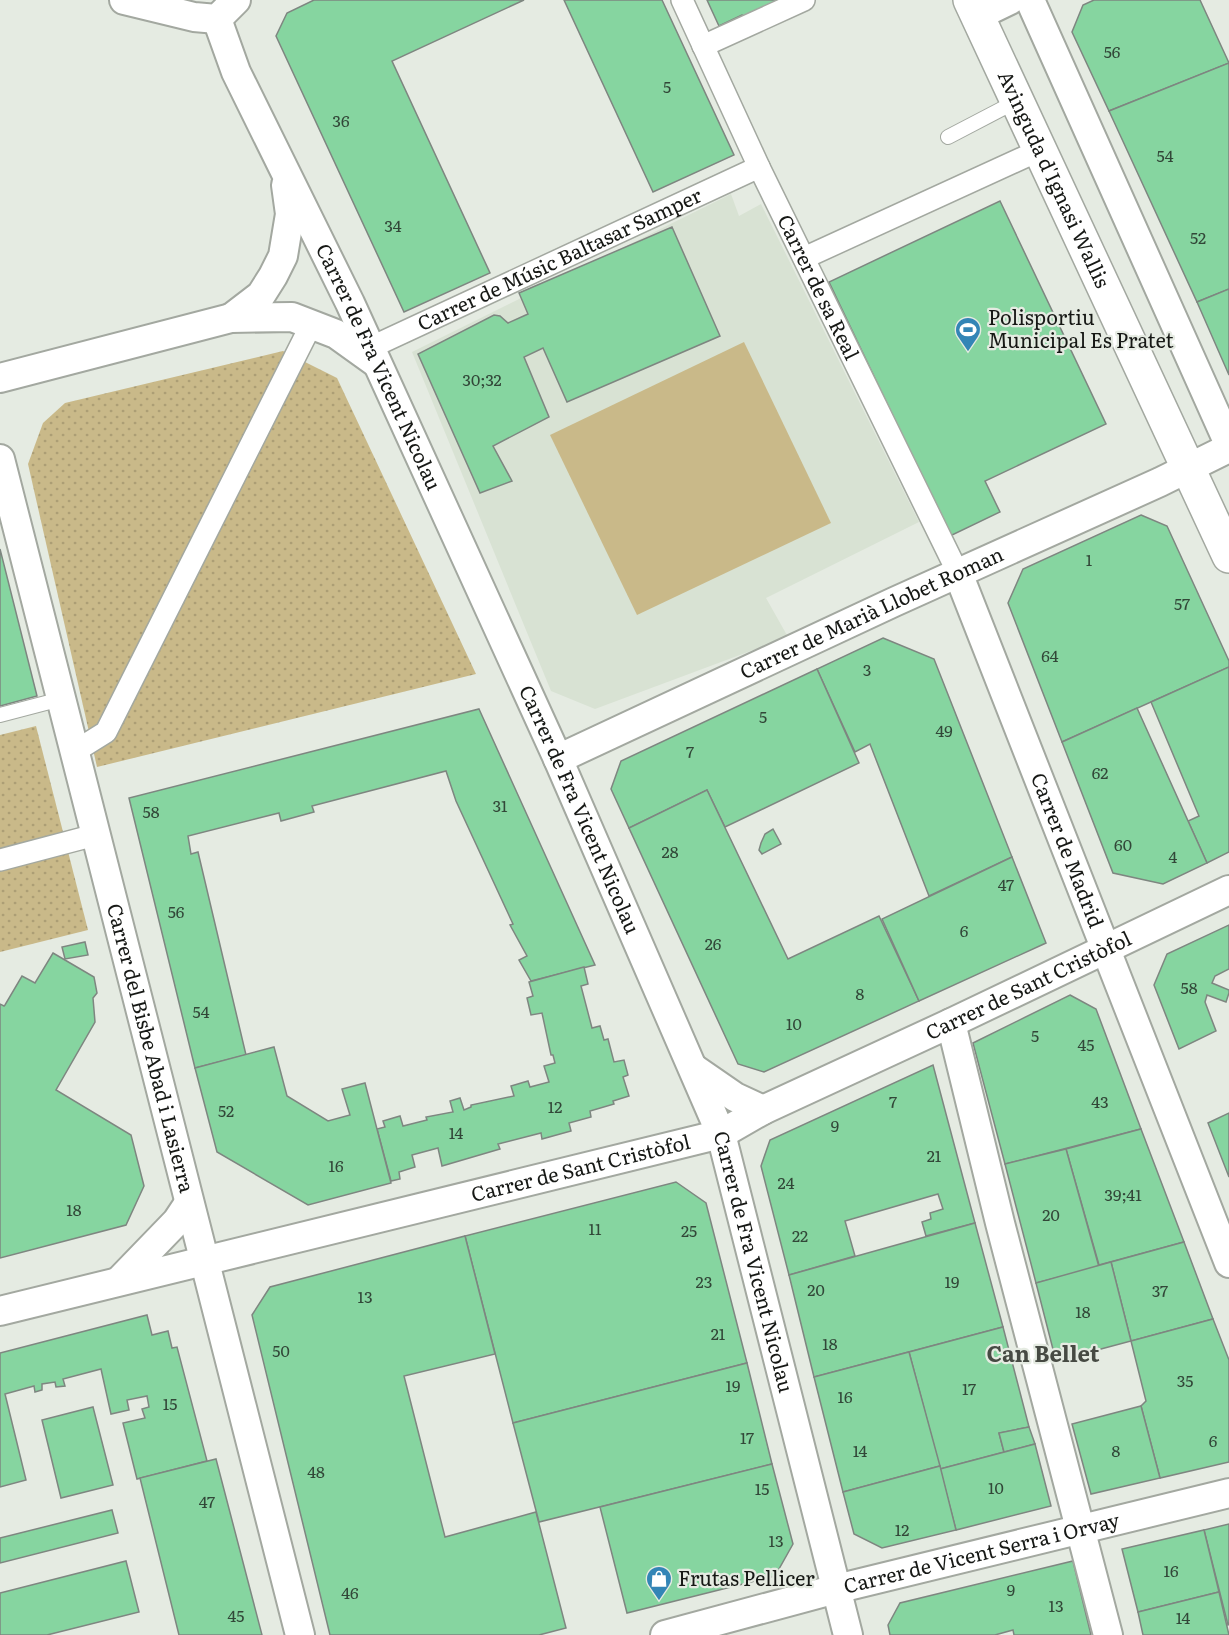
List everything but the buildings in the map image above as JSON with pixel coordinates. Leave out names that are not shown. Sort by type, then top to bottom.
[{"type":"street","points":[[124,0],[194,17],[226,9]]},
{"type":"street","name":"Carrer de sa Real","points":[[682,0],[759,166],[958,573]]},
{"type":"street","points":[[703,46],[804,0]]},
{"type":"street","points":[[974,8],[1010,0]]},
{"type":"street","points":[[1030,0],[1229,446]]},
{"type":"street","name":"Avinguda d'Ignasi Wallis","points":[[974,8],[1229,556]]},
{"type":"street","name":"Carrer de Fra Vicent Nicolau","points":[[226,9],[236,72],[322,245],[369,355],[558,759],[721,1134],[848,1635]]},
{"type":"street","points":[[804,258],[1040,150]]},
{"type":"street","name":"Carrer de Músic Baltasar Samper","points":[[369,355],[759,166]]},
{"type":"street","points":[[231,318],[261,295],[283,256],[290,214],[283,168]]},
{"type":"street","points":[[0,378],[231,318],[292,317],[336,334],[369,355]]},
{"type":"street","points":[[74,752],[106,732],[312,323]]},
{"type":"street","name":"Carrer de Marià Llobet Roman","points":[[558,759],[1160,482],[1229,446]]},
{"type":"street","name":"Carrer del Bisbe Abad i Lasierra","points":[[0,459],[300,1635]]},
{"type":"street","name":"Carrer de Madrid","points":[[958,573],[1229,1263]]},
{"type":"street","points":[[0,860],[95,835]]},
{"type":"street","name":"Carrer de Sant Cristòfol","points":[[0,1311],[721,1134],[763,1110],[1229,890]]},
{"type":"street","points":[[951,1023],[1000,1223],[1108,1635]]},
{"type":"street","points":[[693,1068],[735,1097],[763,1110]]},
{"type":"street","points":[[117,1282],[177,1221],[189,1203]]},
{"type":"street","name":"Carrer de Vicent Serra i Orvay","points":[[664,1635],[836,1589],[1229,1493]]},
{"type":"lane","points":[[948,137],[1017,100]]},
{"type":"lane","points":[[0,715],[61,699]]},
{"type":"shaded area","points":[[731,194],[739,216],[761,204],[919,522],[766,598],[788,637],[595,709],[551,691],[412,352]]},
{"type":"shaded area","points":[[744,342],[831,523],[637,615],[550,435]]},
{"type":"shaded area","points":[[283,351],[337,378],[476,674],[97,767],[28,464],[43,423],[65,403]]},
{"type":"shaded area","points":[[36,726],[88,930],[0,952],[0,735]]},
{"type":"place","name":"Polisportiu Municipal Es Pratet","points":[[968,353]]},
{"type":"place","name":"Frutas Pellicer","points":[[659,1602]]},
{"type":"district","name":"Can Bellet","points":[[1043,1354]]}]
